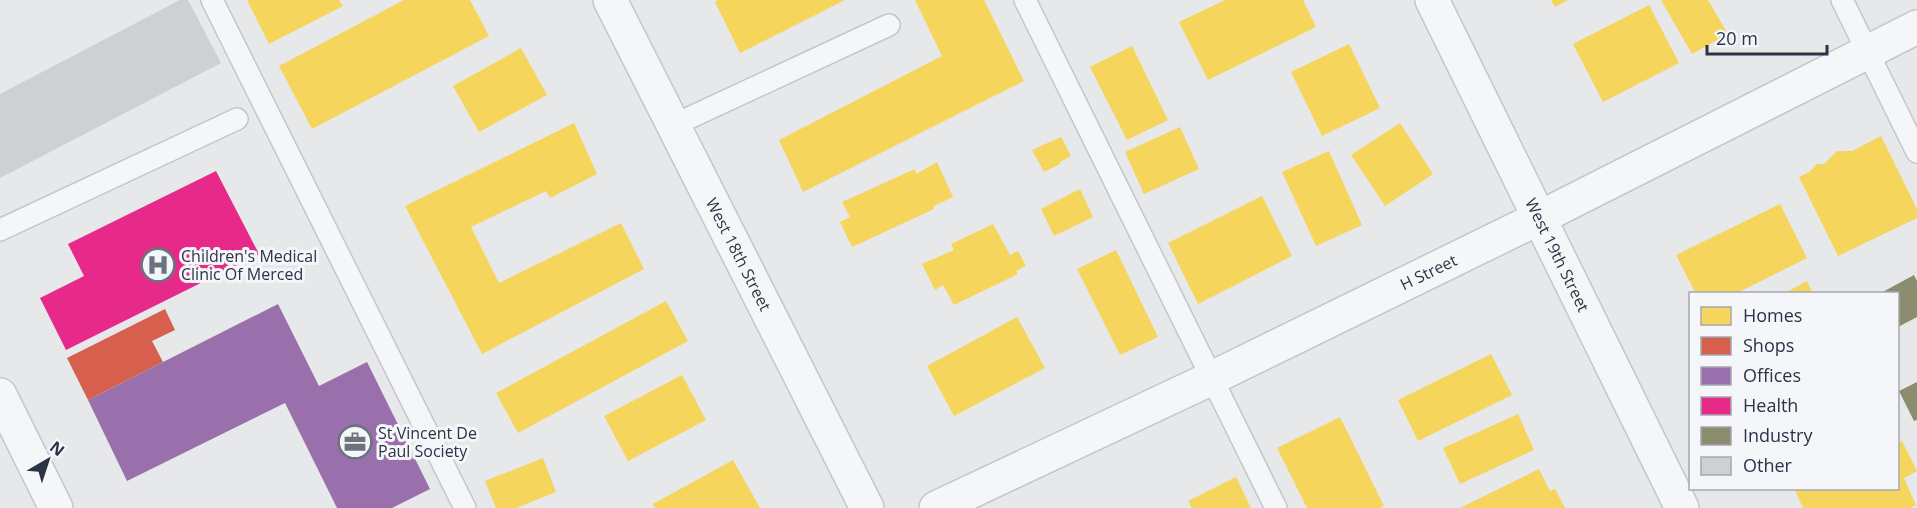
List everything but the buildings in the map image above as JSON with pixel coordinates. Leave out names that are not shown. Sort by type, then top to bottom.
[{"type":"street","name":"West 18th Street","points":[[610,0],[867,508]]},
{"type":"street","name":"West 19th Street","points":[[1432,0],[1682,508]]},
{"type":"street","name":"H Street","points":[[936,508],[1212,378],[1539,218],[1917,27]]},
{"type":"street","points":[[0,396],[56,508]]},
{"type":"lane","points":[[212,0],[465,508]]},
{"type":"lane","points":[[1025,0],[1275,508]]},
{"type":"lane","points":[[1842,0],[1917,152]]},
{"type":"lane","points":[[674,125],[889,25]]},
{"type":"lane","points":[[0,230],[237,119]]},
{"type":"place","name":"Children's Medical Clinic Of Merced","points":[[158,265]]},
{"type":"place","name":"St Vincent De Paul Society","points":[[355,442]]}]
